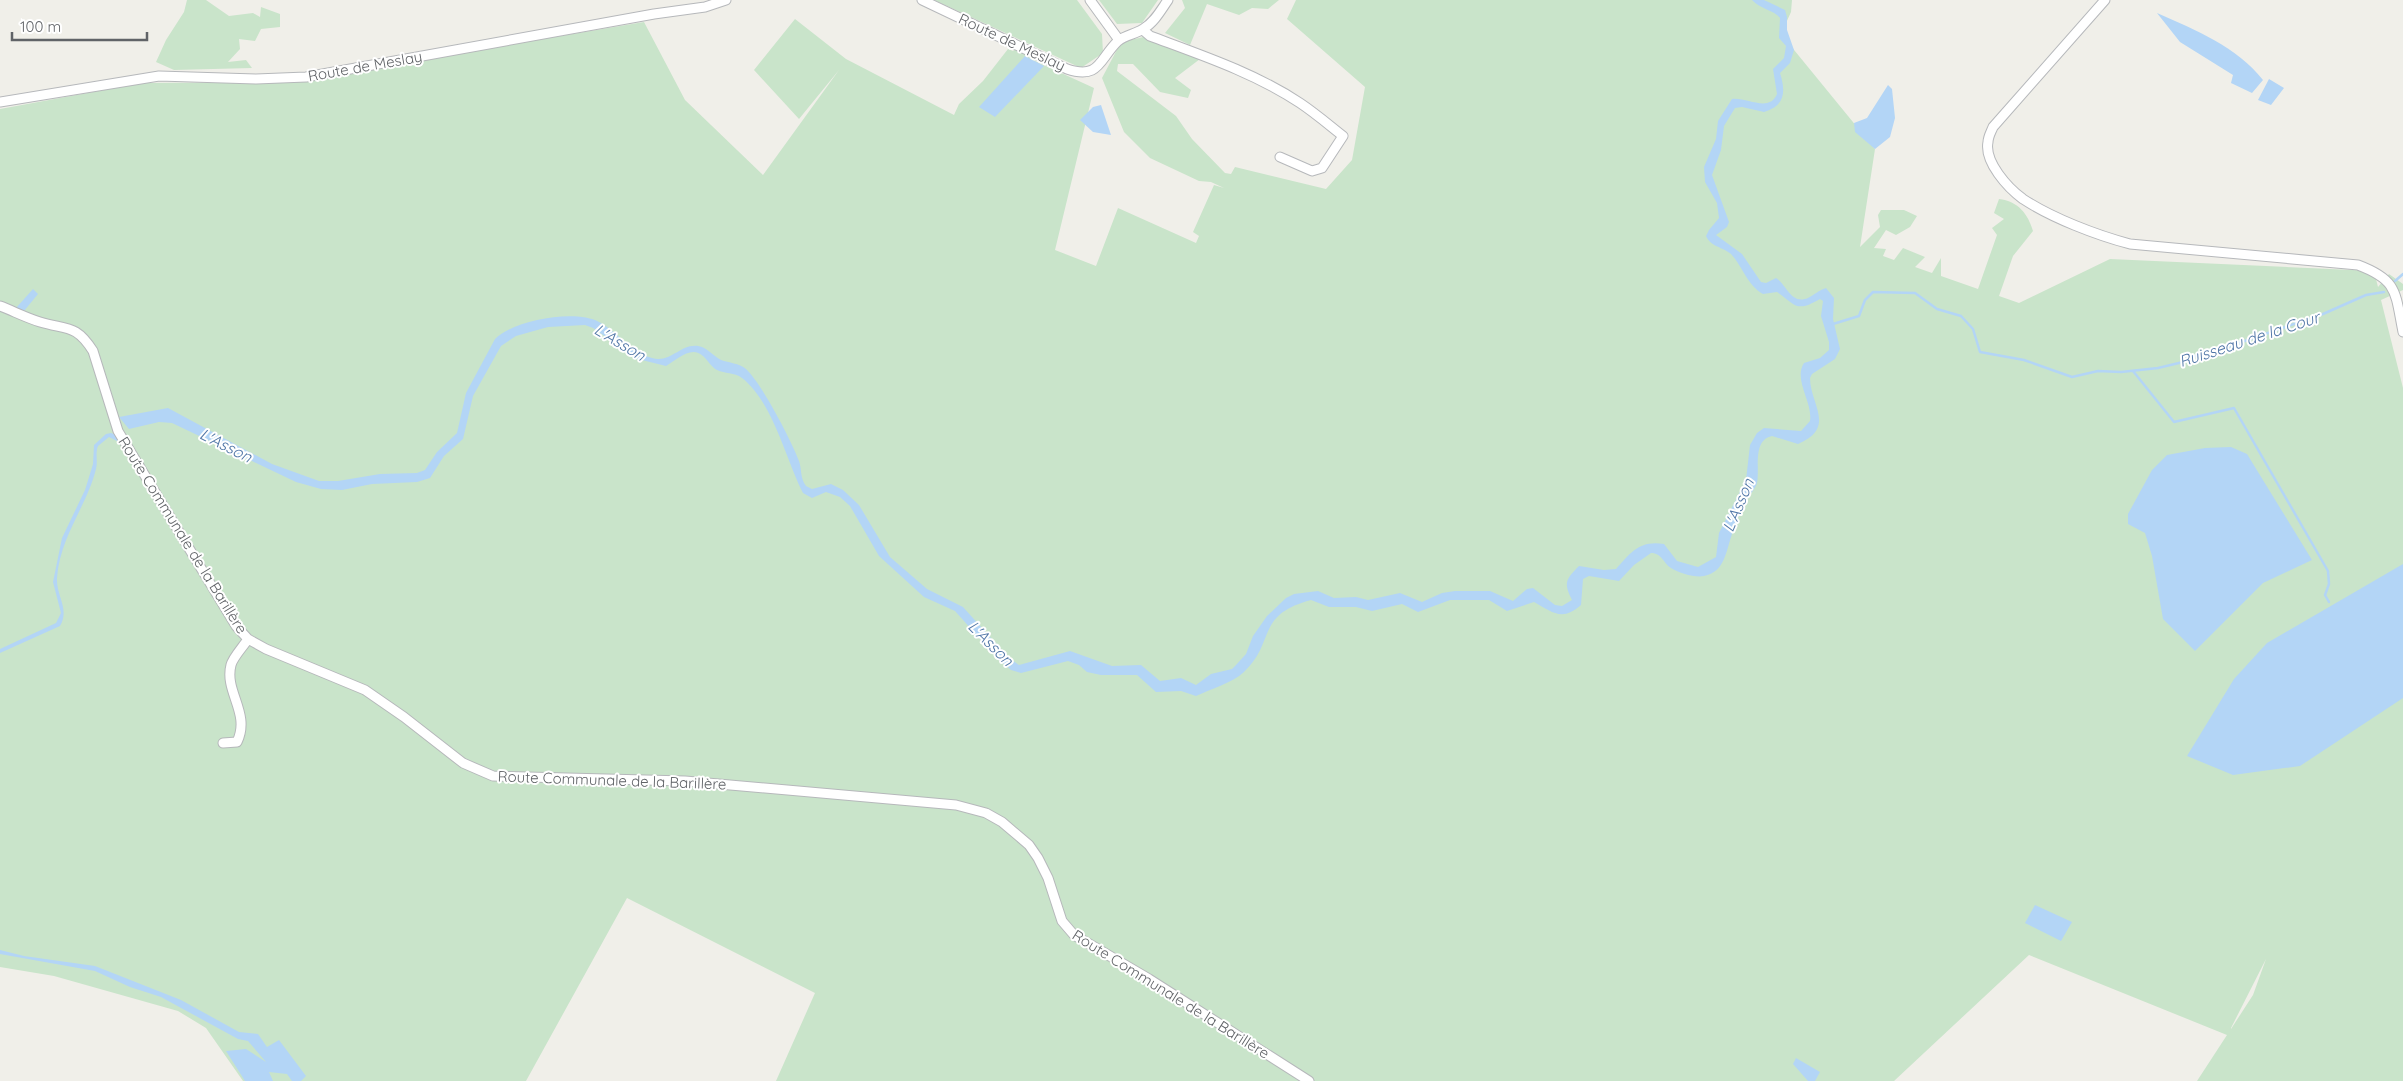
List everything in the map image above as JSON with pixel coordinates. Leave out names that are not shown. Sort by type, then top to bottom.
[{"type":"street","name":"Route de Meslay","points":[[0,102],[159,76],[256,79],[306,77],[705,6],[726,0]]},
{"type":"street","name":"Route de Meslay","points":[[922,0],[1077,72],[1091,71],[1100,66],[1119,40]]},
{"type":"street","points":[[1090,0],[1119,40],[1143,30],[1150,24],[1168,0]]},
{"type":"street","points":[[2105,0],[1993,127],[1987,142],[1989,154],[1993,165],[2010,186],[2023,198],[2056,216],[2106,238],[2130,244],[2358,265],[2384,277],[2392,286],[2403,332]]},
{"type":"street","points":[[1143,30],[1150,36],[1228,66],[1270,86],[1300,103],[1343,136],[1322,168],[1312,170],[1280,157]]},
{"type":"street","name":"Route Communale de la Barillère","points":[[0,306],[39,322],[72,328],[86,339],[92,351],[118,430],[236,626],[248,639],[266,649],[365,690],[404,717],[463,763],[493,776],[685,781],[956,805],[986,813],[1017,834],[1038,858],[1062,921],[1074,935],[1149,979],[1309,1081]]},
{"type":"street","points":[[223,743],[237,742],[240,736],[240,706],[232,692],[230,672],[231,664],[248,639]]},
{"type":"green space","points":[[187,0],[206,0],[229,16],[253,13],[260,17],[261,7],[280,14],[280,27],[261,29],[255,41],[239,39],[240,49],[228,62],[246,60],[252,68],[174,70],[156,62],[166,40],[184,12]]},
{"type":"green space","points":[[934,0],[1077,0],[1102,34],[1103,53],[1081,68]]},
{"type":"green space","points":[[1099,0],[1158,0],[1142,23],[1117,24]]},
{"type":"green space","points":[[1182,0],[1279,0],[1268,9],[1252,8],[1239,15],[1207,4],[1190,45],[1165,33],[1185,8]]},
{"type":"green space","points":[[1296,0],[1792,0],[1791,12],[1781,34],[1875,149],[1860,247],[1880,227],[1878,215],[1881,210],[1904,210],[1917,216],[1910,227],[1896,235],[1886,230],[1874,248],[1886,249],[1883,256],[1894,260],[1903,248],[1925,257],[1915,267],[1932,273],[1941,258],[1941,276],[1978,289],[1997,235],[1992,228],[2004,219],[1994,213],[1999,199],[2012,202],[2021,209],[2033,231],[2013,256],[1999,296],[2019,303],[2110,259],[2374,271],[2378,287],[2389,274],[2403,284],[2403,290],[2381,300],[2403,388],[2403,1081],[2197,1081],[2227,1035],[2029,955],[1894,1081],[776,1081],[815,993],[627,898],[526,1081],[243,1081],[206,1028],[178,1011],[54,976],[0,967],[0,109],[142,83],[284,82],[644,22],[685,100],[763,175],[839,70],[799,119],[754,70],[795,19],[846,59],[954,115],[959,104],[983,81],[1008,49],[1013,51],[1015,49],[1037,59],[1035,61],[1094,88],[1055,250],[1096,266],[1118,208],[1196,243],[1199,236],[1193,232],[1214,185],[1224,188],[1211,182],[1199,181],[1150,158],[1124,132],[1102,78],[1121,42],[1148,36],[1200,59],[1175,78],[1191,90],[1188,98],[1160,92],[1133,64],[1118,64],[1117,71],[1176,116],[1192,139],[1225,173],[1231,174],[1235,167],[1326,189],[1352,160],[1365,87],[1287,19]],"holes":[[[2266,959],[2253,995],[2231,1029]]]},
{"type":"water","name":"L'Asson","points":[[1752,0],[1764,0],[1785,10],[1787,30],[1794,50],[1790,63],[1780,73],[1783,92],[1780,102],[1764,112],[1742,107],[1735,108],[1724,126],[1721,150],[1712,175],[1729,222],[1727,227],[1716,235],[1742,254],[1761,282],[1766,283],[1776,278],[1797,299],[1808,298],[1826,288],[1834,298],[1833,319],[1840,349],[1835,359],[1812,374],[1810,378],[1819,415],[1819,423],[1816,431],[1810,438],[1798,444],[1772,436],[1762,443],[1758,456],[1757,483],[1743,506],[1724,560],[1711,574],[1704,576],[1687,575],[1674,570],[1660,556],[1651,553],[1634,565],[1619,581],[1589,576],[1583,579],[1581,605],[1568,613],[1557,614],[1534,602],[1507,611],[1489,600],[1450,600],[1418,612],[1402,604],[1372,611],[1356,607],[1329,607],[1311,600],[1293,606],[1281,613],[1268,630],[1254,661],[1244,672],[1227,683],[1196,696],[1181,691],[1156,692],[1137,675],[1101,675],[1087,672],[1079,665],[1068,661],[1021,673],[1011,670],[998,659],[955,611],[924,597],[879,556],[850,506],[840,497],[826,492],[812,498],[803,493],[770,416],[753,388],[742,378],[717,370],[703,356],[694,352],[684,355],[666,366],[638,359],[593,328],[585,325],[548,327],[516,336],[501,346],[473,396],[463,439],[444,456],[430,478],[417,482],[372,484],[342,490],[321,489],[296,482],[172,423],[159,422],[129,429],[119,417],[168,408],[272,464],[319,481],[338,481],[380,474],[417,473],[425,470],[437,452],[457,433],[466,393],[495,339],[516,326],[545,318],[575,316],[599,322],[631,347],[652,358],[665,358],[683,349],[695,346],[705,348],[721,360],[737,364],[746,369],[753,376],[768,399],[790,440],[799,461],[806,486],[812,489],[831,484],[843,490],[859,505],[890,557],[927,589],[963,607],[1009,658],[1019,665],[1070,651],[1112,666],[1141,665],[1160,681],[1181,678],[1196,685],[1211,674],[1232,669],[1246,654],[1253,636],[1267,616],[1286,598],[1294,594],[1318,591],[1334,598],[1356,597],[1368,600],[1400,593],[1422,602],[1442,593],[1490,591],[1513,601],[1527,589],[1533,588],[1555,605],[1562,606],[1572,600],[1567,589],[1567,582],[1571,574],[1579,566],[1604,570],[1616,569],[1631,553],[1648,544],[1664,544],[1677,561],[1698,567],[1716,557],[1719,533],[1746,480],[1750,445],[1757,433],[1764,428],[1801,431],[1810,421],[1809,406],[1802,384],[1801,370],[1804,363],[1820,358],[1829,350],[1829,342],[1821,316],[1823,301],[1820,299],[1806,306],[1797,306],[1777,292],[1763,294],[1749,281],[1731,254],[1714,245],[1706,236],[1719,218],[1717,203],[1705,182],[1704,167],[1716,139],[1718,121],[1732,99],[1769,103],[1777,94],[1773,69],[1784,58],[1786,46],[1779,38],[1780,18]]},
{"type":"water","points":[[2157,13],[2201,33],[2228,49],[2253,68],[2263,80],[2252,93],[2231,83],[2233,75],[2180,42]]},
{"type":"water","points":[[1025,56],[1044,66],[995,117],[979,107]]},
{"type":"water","points":[[2269,79],[2284,88],[2271,105],[2258,100]]},
{"type":"water","points":[[1888,85],[1892,89],[1895,118],[1890,137],[1875,149],[1855,132],[1854,123],[1867,118]]},
{"type":"water","points":[[1101,105],[1111,135],[1093,132],[1080,120],[1093,107]]},
{"type":"water","points":[[33,289],[38,294],[24,311],[16,308]]},
{"type":"water","points":[[111,433],[119,436],[121,443],[109,437],[98,446],[97,466],[92,483],[68,535],[59,563],[57,585],[64,614],[60,626],[0,653],[0,649],[56,623],[61,613],[53,582],[62,538],[85,490],[93,464],[94,445],[106,434]]},
{"type":"water","points":[[2231,447],[2247,454],[2312,560],[2263,583],[2195,651],[2163,619],[2152,556],[2145,533],[2128,524],[2128,514],[2152,470],[2167,455],[2205,448]]},
{"type":"water","points":[[2403,564],[2403,698],[2300,766],[2233,775],[2187,756],[2234,679],[2267,643]]},
{"type":"water","points":[[2035,905],[2072,922],[2061,941],[2025,923]]},
{"type":"water","points":[[0,950],[24,956],[95,966],[181,1000],[239,1032],[258,1034],[267,1047],[279,1040],[306,1076],[301,1081],[292,1081],[287,1074],[269,1072],[273,1081],[245,1081],[226,1051],[246,1049],[266,1062],[248,1041],[238,1039],[161,997],[130,987],[95,971],[0,954]]},
{"type":"water","points":[[1796,1058],[1820,1072],[1815,1081],[1808,1081],[1793,1064]]},
{"type":"waterway","name":"Ruisseau de la Cour","points":[[2395,281],[2403,274]]},
{"type":"waterway","name":"Ruisseau de la Cour","points":[[1833,324],[1859,316],[1865,300],[1873,292],[1915,293],[1937,309],[1961,316],[1973,329],[1980,352],[2024,360],[2072,377],[2098,371],[2121,372],[2158,368],[2183,362],[2192,356],[2204,355],[2323,314],[2366,295],[2384,292]]},
{"type":"waterway","points":[[2133,371],[2174,422],[2234,408],[2328,571],[2329,584],[2325,595],[2329,602]]}]
